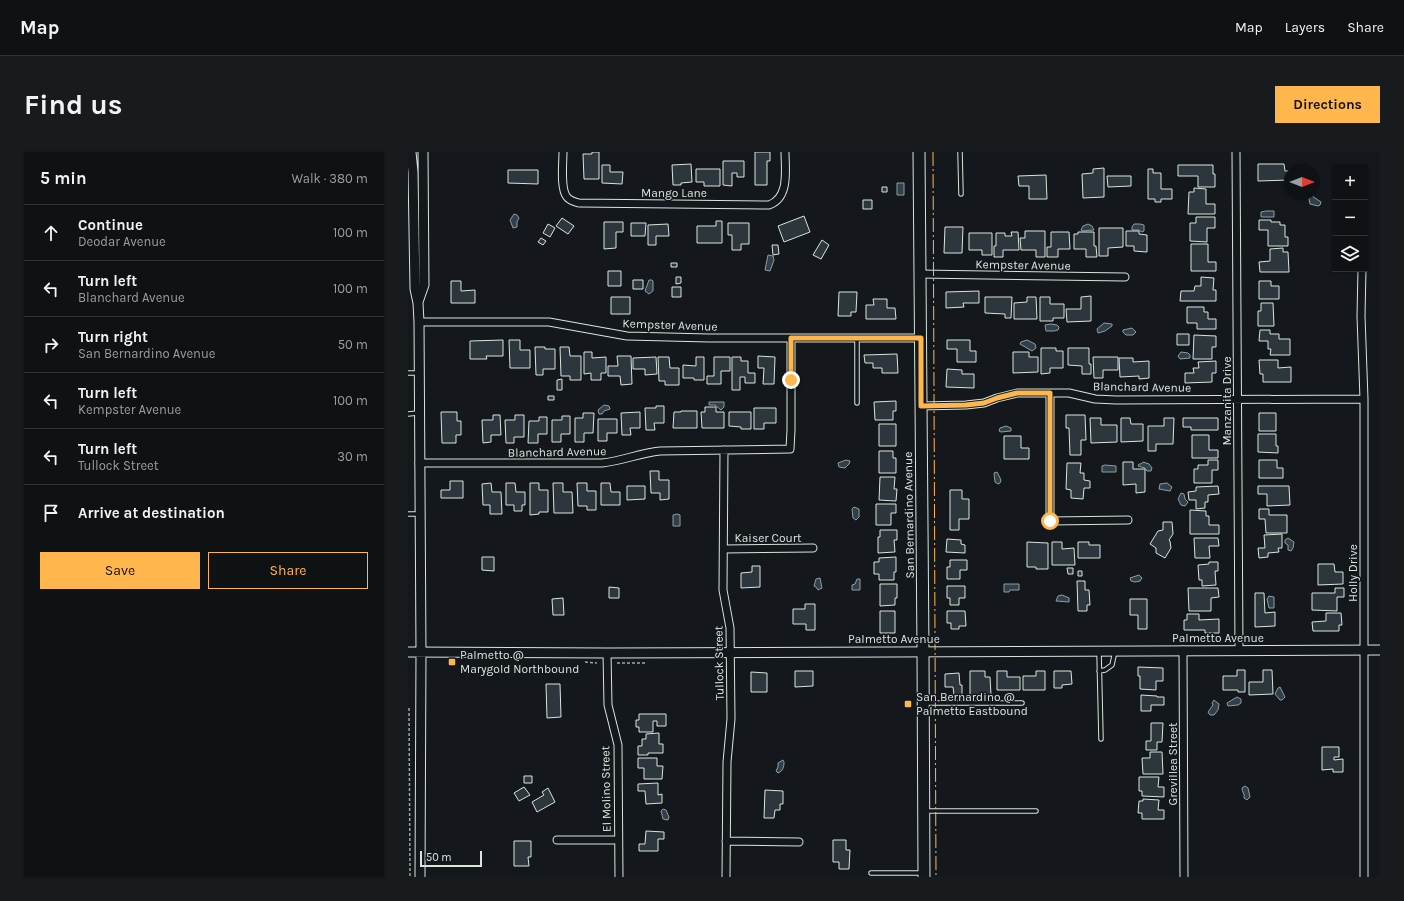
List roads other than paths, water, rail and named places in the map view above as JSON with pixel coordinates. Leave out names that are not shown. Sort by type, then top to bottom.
[{"type":"main road","name":"San Bernardino Avenue","points":[[920,152],[924,651],[924,875]]},
{"type":"street","points":[[412,152],[417,163],[418,171],[418,247],[424,266]]},
{"type":"street","points":[[412,152],[414,289],[418,303],[419,322],[421,652],[420,877]]},
{"type":"street","points":[[418,303],[424,285],[423,152]]},
{"type":"street","name":"Mango Lane","points":[[563,152],[563,185],[565,192],[567,198],[579,203],[768,205],[775,202],[779,198],[784,188],[785,152]]},
{"type":"street","name":"Manzanita Drive","points":[[1236,152],[1239,650]]},
{"type":"street","name":"Holly Drive","points":[[1362,272],[1361,316],[1364,399],[1364,877]]},
{"type":"street","name":"Kempster Avenue","points":[[920,274],[1125,277]]},
{"type":"street","name":"Kempster Avenue","points":[[419,322],[549,322],[627,336],[921,338]]},
{"type":"street","name":"Blanchard Avenue","points":[[419,463],[602,463],[617,462],[653,452],[790,449],[791,338]]},
{"type":"street","name":"Blanchard Avenue","points":[[921,406],[984,403],[1017,393],[1069,393],[1095,399],[1116,400],[1364,399]]},
{"type":"street","points":[[1050,393],[1050,521],[1128,520]]},
{"type":"street","name":"Tullock Street","points":[[724,450],[723,590],[730,624],[731,719],[727,762],[726,877]]},
{"type":"street","name":"Kaiser Court","points":[[724,549],[813,548]]},
{"type":"street","name":"Grevillea Street","points":[[1183,650],[1184,877]]},
{"type":"street","name":"Palmetto Avenue","points":[[408,652],[607,653],[1380,650]]},
{"type":"street","name":"El Molino Street","points":[[607,653],[608,705],[618,745],[619,877]]},
{"type":"street","points":[[558,840],[618,840]]},
{"type":"street","points":[[726,841],[799,842]]},
{"type":"lane","points":[[960,152],[961,194]]},
{"type":"lane","points":[[857,338],[857,403]]},
{"type":"lane","points":[[408,373],[419,373]]},
{"type":"lane","points":[[408,414],[419,413]]},
{"type":"lane","points":[[408,514],[420,514]]},
{"type":"lane","points":[[1099,650],[1101,739]]},
{"type":"lane","points":[[1100,671],[1105,670],[1112,665],[1115,650]]},
{"type":"lane","points":[[924,702],[1022,702]]},
{"type":"lane","points":[[924,811],[1036,811]]},
{"type":"lane","points":[[871,873],[924,875]]},
{"type":"water","points":[[897,183],[904,183],[904,195],[897,195]]},
{"type":"water","points":[[1309,200],[1318,200],[1321,202],[1318,206],[1310,204]]},
{"type":"water","points":[[1274,211],[1274,217],[1261,217],[1261,212]]},
{"type":"water","points":[[514,214],[519,218],[517,227],[513,228],[510,220]]},
{"type":"water","points":[[1088,224],[1092,226],[1094,230],[1081,230],[1083,226]]},
{"type":"water","points":[[1134,224],[1144,225],[1144,231],[1132,230]]},
{"type":"water","points":[[768,255],[773,256],[774,260],[770,271],[765,270]]},
{"type":"water","points":[[649,280],[653,281],[653,291],[649,294],[645,291]]},
{"type":"water","points":[[1104,323],[1112,324],[1112,326],[1105,331],[1098,333],[1097,329]]},
{"type":"water","points":[[1045,325],[1057,325],[1059,327],[1058,330],[1046,331]]},
{"type":"water","points":[[1132,328],[1136,332],[1133,335],[1126,335],[1123,332],[1123,330]]},
{"type":"water","points":[[1027,340],[1035,344],[1036,348],[1032,351],[1020,344],[1021,342]]},
{"type":"water","points":[[1181,352],[1188,353],[1190,358],[1180,359],[1178,356]]},
{"type":"water","points":[[709,402],[724,402],[724,407],[721,410],[715,405],[709,405]]},
{"type":"water","points":[[604,405],[609,406],[610,409],[604,411],[602,414],[599,414],[598,410]]},
{"type":"water","points":[[1006,426],[1011,428],[1011,431],[999,431],[1000,428]]},
{"type":"water","points":[[846,460],[850,461],[845,468],[839,467],[838,463]]},
{"type":"water","points":[[1143,462],[1149,464],[1152,468],[1151,471],[1147,471],[1145,468],[1138,466]]},
{"type":"water","points":[[1102,466],[1116,466],[1116,472],[1102,472]]},
{"type":"water","points":[[997,472],[1001,480],[998,484],[995,482],[994,473]]},
{"type":"water","points":[[1167,483],[1172,487],[1170,491],[1159,489],[1160,484]]},
{"type":"water","points":[[1181,493],[1184,494],[1185,499],[1188,502],[1185,506],[1181,505],[1178,499]]},
{"type":"water","points":[[854,507],[859,509],[859,517],[856,520],[853,518],[852,509]]},
{"type":"water","points":[[673,515],[680,515],[680,526],[673,526]]},
{"type":"water","points":[[1288,538],[1294,542],[1291,551],[1288,550],[1288,545],[1285,543],[1285,540]]},
{"type":"water","points":[[1139,575],[1142,578],[1140,581],[1131,581],[1130,578]]},
{"type":"water","points":[[820,578],[822,588],[818,590],[814,586],[816,579]]},
{"type":"water","points":[[857,579],[860,579],[860,590],[852,590],[852,585],[855,584]]},
{"type":"water","points":[[1004,584],[1019,584],[1019,590],[1004,592]]},
{"type":"water","points":[[1062,595],[1069,598],[1069,602],[1056,601],[1058,596]]},
{"type":"water","points":[[1269,596],[1274,597],[1274,608],[1269,608],[1267,599]]},
{"type":"water","points":[[1280,687],[1285,697],[1282,700],[1280,700],[1275,694]]},
{"type":"water","points":[[1237,697],[1241,699],[1241,703],[1238,705],[1228,706],[1227,703]]},
{"type":"water","points":[[1214,700],[1219,704],[1218,710],[1214,715],[1210,715],[1208,712],[1213,705],[1212,703]]},
{"type":"water","points":[[783,760],[783,769],[778,773],[776,771],[778,763]]},
{"type":"water","points":[[1245,786],[1248,788],[1250,797],[1247,800],[1244,798],[1242,789]]},
{"type":"water","points":[[663,809],[666,810],[669,817],[668,820],[663,819],[661,811]]},
{"type":"place","name":"Palmetto @ Marygold Northbound","points":[[452,662]]},
{"type":"place","name":"San Bernardino @ Palmetto Eastbound","points":[[908,704]]}]
